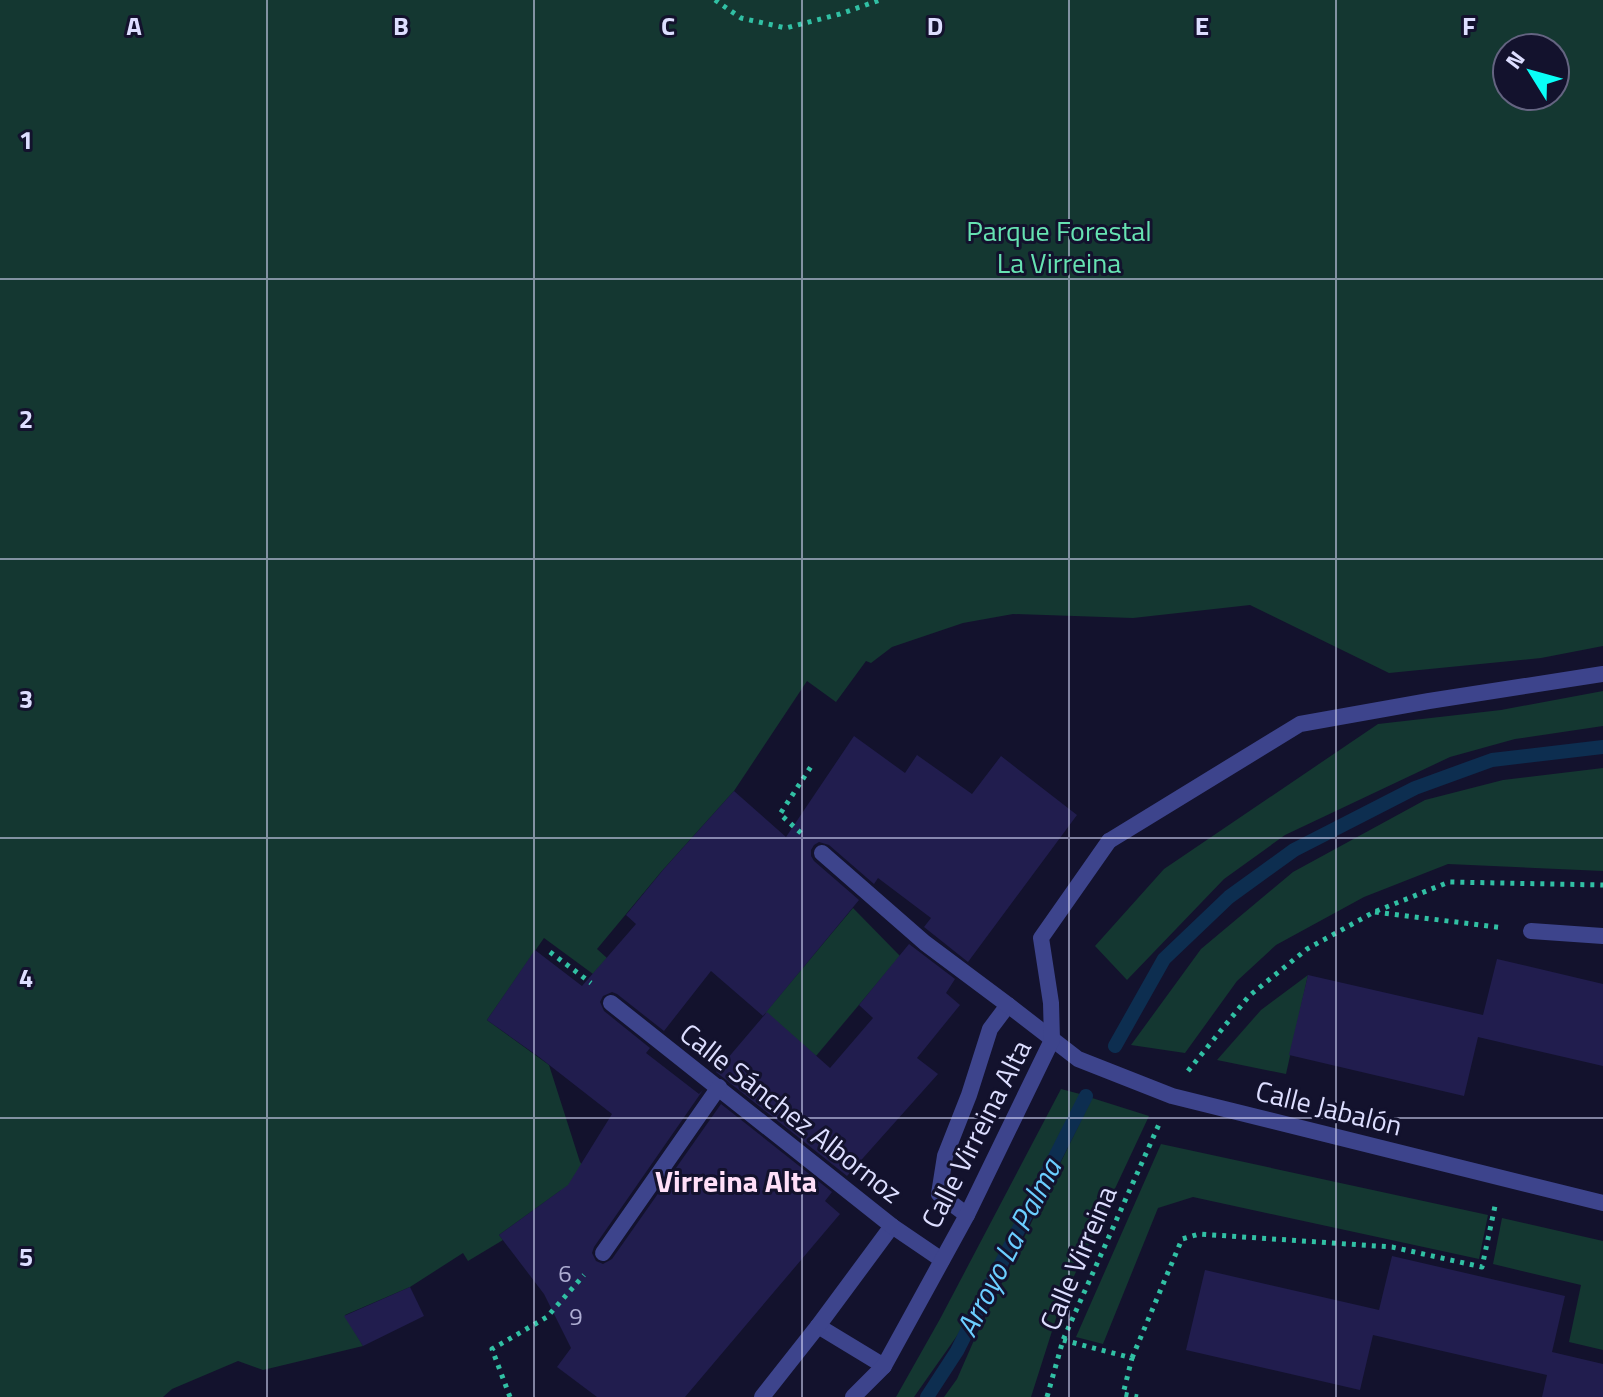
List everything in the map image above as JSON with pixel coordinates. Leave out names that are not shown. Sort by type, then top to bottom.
[{"type":"street","name":"Calle Virreina Alta","points":[[853,1397],[884,1366],[967,1215],[1052,1040],[1051,1003],[1041,938],[1109,841],[1300,724],[1603,674]]},
{"type":"street","name":"Calle Jabalón","points":[[822,853],[925,943],[1078,1059],[1172,1096],[1603,1203]]},
{"type":"street","points":[[1531,931],[1603,936]]},
{"type":"street","name":"Calle Sánchez Albornoz","points":[[611,1003],[892,1226],[942,1260]]},
{"type":"street","points":[[967,1215],[939,1194],[945,1156],[990,1029],[1008,1005]]},
{"type":"street","points":[[603,1253],[719,1087]]},
{"type":"street","points":[[762,1397],[892,1226]]},
{"type":"street","points":[[818,1326],[884,1366]]},
{"type":"path","points":[[715,0],[741,18],[786,28],[880,0]]},
{"type":"path","points":[[790,824],[780,814],[812,765]]},
{"type":"path","points":[[1172,1096],[1194,1063],[1249,996],[1307,949],[1374,912],[1449,882],[1603,885]]},
{"type":"path","points":[[1374,912],[1531,931]]},
{"type":"path","points":[[550,952],[611,1003]]},
{"type":"path","name":"Calle Virreina","points":[[1047,1397],[1063,1340],[1153,1137]]},
{"type":"path","points":[[1138,1397],[1123,1394],[1132,1358],[1182,1239],[1199,1234],[1392,1247],[1482,1267],[1494,1213]]},
{"type":"path","points":[[510,1397],[492,1349],[547,1317],[603,1253]]},
{"type":"path","points":[[1063,1340],[1132,1358]]},
{"type":"green space","name":"Parque Forestal La Virreina","points":[[0,0],[1603,0],[1603,646],[1541,658],[1389,673],[1250,605],[1133,618],[1013,614],[963,623],[892,647],[871,663],[866,661],[836,702],[807,681],[734,791],[597,949],[607,958],[593,974],[544,938],[487,1020],[549,1065],[580,1162],[612,1204],[576,1186],[560,1191],[499,1235],[503,1240],[468,1261],[463,1253],[410,1287],[345,1315],[363,1346],[263,1370],[238,1361],[172,1389],[163,1397],[0,1397]]},
{"type":"green space","points":[[1603,691],[1603,726],[1515,739],[1450,757],[1285,835],[1224,879],[1127,980],[1095,946],[1164,869],[1378,724],[1501,710]]},
{"type":"green space","points":[[1603,768],[1603,871],[1448,864],[1364,897],[1276,945],[1237,981],[1185,1053],[1131,1045],[1201,949],[1293,872],[1425,800],[1503,780]]},
{"type":"green space","points":[[853,908],[900,956],[816,1056],[765,1013]]},
{"type":"green space","points":[[1308,975],[1286,1074],[1217,1060],[1261,1010]]},
{"type":"green space","points":[[1061,1089],[1080,1094],[961,1330],[914,1397],[896,1397],[940,1319]]},
{"type":"green space","points":[[1092,1098],[1149,1116],[1060,1306],[1031,1397],[944,1397],[957,1379]]},
{"type":"green space","points":[[1161,1144],[1488,1215],[1479,1259],[1193,1197],[1158,1208],[1103,1344],[1076,1337]]},
{"type":"green space","points":[[1502,1218],[1603,1241],[1603,1350],[1569,1342],[1581,1285],[1493,1264]]},
{"type":"building","points":[[854,736],[905,773],[917,755],[972,794],[1001,756],[1077,815],[968,962],[924,927],[931,918],[878,878],[874,884],[829,845],[819,842],[811,850],[814,861],[859,900],[763,1016],[711,971],[664,1031],[617,994],[612,992],[603,996],[600,1002],[604,1011],[650,1048],[646,1053],[699,1094],[703,1090],[594,1247],[592,1253],[596,1261],[603,1264],[612,1259],[721,1104],[832,1192],[825,1201],[840,1214],[685,1397],[597,1397],[557,1367],[571,1348],[544,1294],[499,1235],[568,1185],[612,1114],[487,1020],[535,950],[582,986],[636,924],[626,915],[734,791],[786,837]]},
{"type":"building","points":[[909,944],[955,979],[946,993],[960,1005],[917,1058],[938,1074],[847,1176],[716,1072],[767,1012],[830,1068],[873,1018],[859,1005]]},
{"type":"building","points":[[1497,959],[1603,984],[1603,1066],[1478,1037],[1464,1096],[1289,1055],[1308,975],[1483,1015]]},
{"type":"building","points":[[1392,1256],[1565,1296],[1552,1352],[1603,1364],[1603,1397],[1542,1397],[1547,1375],[1373,1335],[1360,1390],[1186,1350],[1205,1270],[1379,1310]]},
{"type":"building","points":[[410,1287],[424,1316],[363,1346],[344,1316]]},
{"type":"waterway","name":"Arroyo La Palma","points":[[1115,1046],[1164,959],[1229,897],[1294,850],[1415,788],[1492,760],[1603,747]]},
{"type":"waterway","name":"Arroyo La Palma","points":[[927,1397],[957,1351],[1086,1096]]},
{"type":"district","name":"Virreina Alta","points":[[736,1182]]}]
